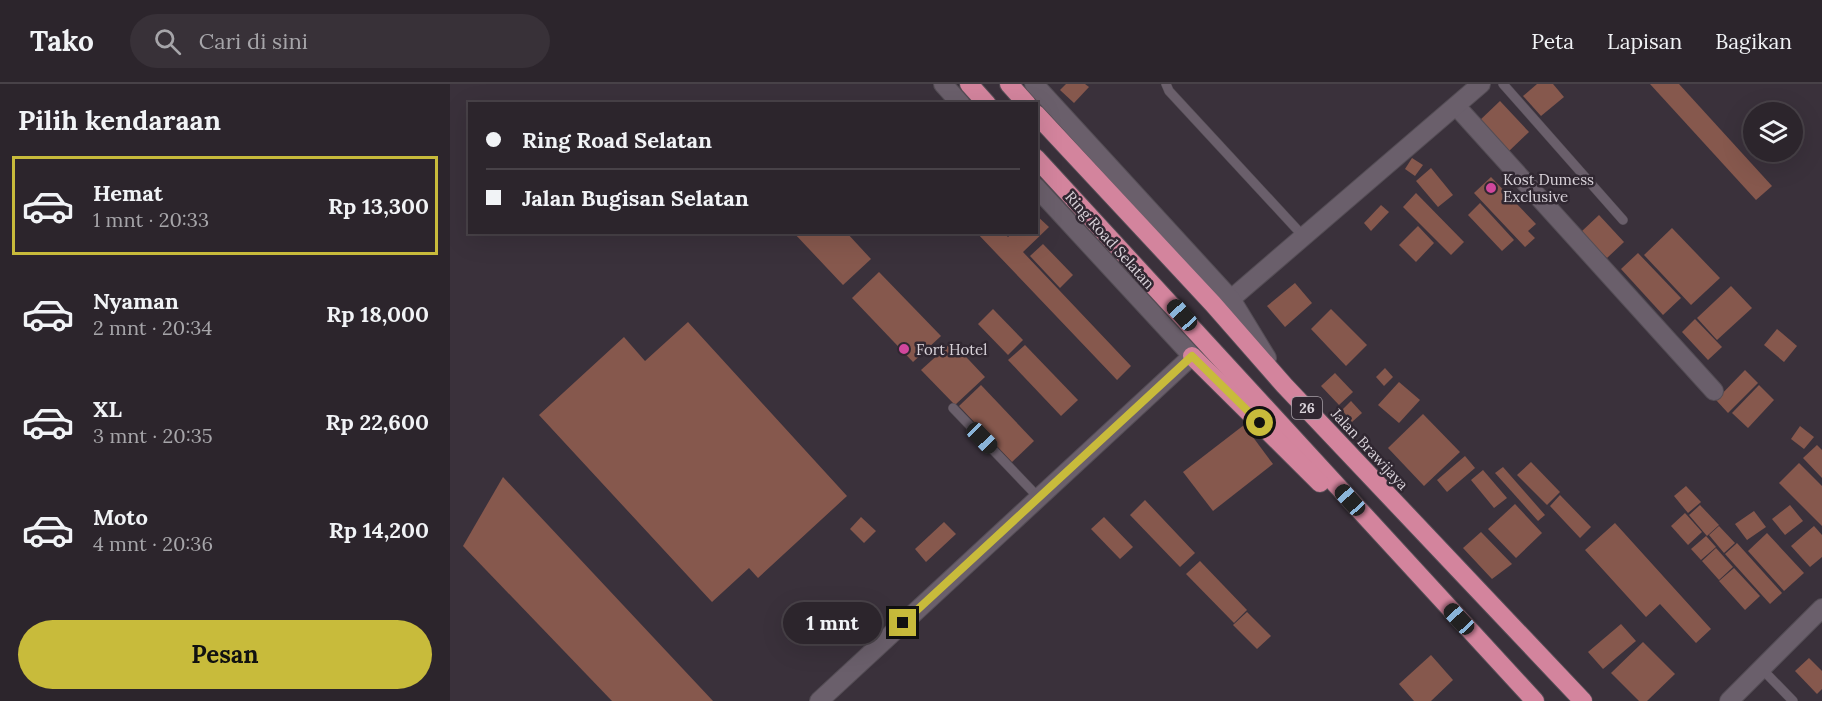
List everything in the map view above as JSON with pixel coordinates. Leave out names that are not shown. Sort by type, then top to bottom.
[{"type":"highway","points":[[969,84],[985,102]]},
{"type":"highway","points":[[1009,84],[1025,102]]},
{"type":"highway","name":"Jalan Brawijaya","points":[[1038,116],[1213,304],[1284,385],[1583,701]]},
{"type":"highway","name":"26","points":[[1038,160],[1535,701]]},
{"type":"highway","name":"Ring Road Selatan","points":[[1192,356],[1361,523],[1413,570]]},
{"type":"street","points":[[943,84],[959,102]]},
{"type":"street","points":[[1034,84],[1231,300],[1284,385]]},
{"type":"street","points":[[1231,300],[1481,84]]},
{"type":"street","points":[[1457,107],[1714,391]]},
{"type":"street","name":"Ring Road Selatan","points":[[1038,188],[1192,356]]},
{"type":"street","points":[[819,701],[1192,356]]},
{"type":"street","points":[[1729,701],[1822,608]]},
{"type":"lane","points":[[1166,84],[1169,91],[1304,237]]},
{"type":"lane","points":[[1503,84],[1623,220]]},
{"type":"lane","points":[[953,408],[1039,498]]},
{"type":"lane","points":[[1761,668],[1793,701]]},
{"type":"building","points":[[1066,84],[1085,84],[1089,87],[1074,103],[1060,90]]},
{"type":"building","points":[[1537,84],[1553,84],[1564,97],[1541,116],[1523,96]]},
{"type":"building","points":[[1650,84],[1679,84],[1743,154],[1743,162],[1750,162],[1772,186],[1756,200]]},
{"type":"building","points":[[1500,101],[1529,132],[1507,153],[1478,122]]},
{"type":"building","points":[[1412,158],[1423,165],[1415,176],[1405,169]]},
{"type":"building","points":[[1431,168],[1453,195],[1438,207],[1416,181]]},
{"type":"building","points":[[1491,177],[1536,224],[1528,231],[1535,238],[1525,247],[1474,193]]},
{"type":"building","points":[[1416,193],[1464,242],[1451,255],[1403,207]]},
{"type":"building","points":[[1480,203],[1514,240],[1502,251],[1468,215]]},
{"type":"building","points":[[1381,205],[1389,212],[1371,231],[1364,223]]},
{"type":"building","points":[[1599,215],[1624,242],[1607,258],[1581,232]]},
{"type":"building","points":[[1038,217],[1049,227],[1023,252],[1131,366],[1117,380],[978,234],[1005,234],[1008,237],[1011,234],[1038,234]]},
{"type":"building","points":[[1418,226],[1434,243],[1416,262],[1399,245]]},
{"type":"building","points":[[1672,228],[1720,278],[1691,305],[1644,255]]},
{"type":"building","points":[[795,234],[848,234],[871,259],[843,285]]},
{"type":"building","points":[[1043,244],[1073,275],[1060,288],[1030,256]]},
{"type":"building","points":[[1638,253],[1681,298],[1663,315],[1621,269]]},
{"type":"building","points":[[879,272],[941,336],[913,362],[852,298]]},
{"type":"building","points":[[1295,283],[1312,303],[1285,327],[1267,306]]},
{"type":"building","points":[[1731,286],[1752,308],[1717,340],[1697,318]]},
{"type":"building","points":[[993,309],[1023,340],[1008,355],[978,324]]},
{"type":"building","points":[[1331,309],[1367,345],[1346,366],[1311,329]]},
{"type":"building","points":[[1695,319],[1722,347],[1708,360],[1682,332]]},
{"type":"building","points":[[688,322],[847,496],[758,578],[749,568],[712,602],[539,415],[624,337],[645,361]]},
{"type":"building","points":[[1777,329],[1797,346],[1784,362],[1764,345]]},
{"type":"building","points":[[952,342],[985,377],[955,405],[921,370]]},
{"type":"building","points":[[1025,345],[1078,400],[1061,416],[1008,360]]},
{"type":"building","points":[[1385,368],[1393,377],[1384,386],[1376,377]]},
{"type":"building","points":[[1745,370],[1758,383],[1728,413],[1716,400]]},
{"type":"building","points":[[1335,373],[1353,392],[1339,405],[1321,386]]},
{"type":"building","points":[[1399,382],[1420,400],[1399,423],[1378,405]]},
{"type":"building","points":[[981,385],[1034,441],[1012,462],[959,406]]},
{"type":"building","points":[[1759,385],[1774,400],[1748,428],[1732,413]]},
{"type":"building","points":[[1351,401],[1362,413],[1352,422],[1342,410]]},
{"type":"building","points":[[1423,414],[1460,452],[1424,486],[1388,448]]},
{"type":"building","points":[[1244,425],[1273,464],[1213,511],[1183,472]]},
{"type":"building","points":[[1800,426],[1814,437],[1804,449],[1791,439]]},
{"type":"building","points":[[1817,445],[1822,450],[1822,478],[1803,458]]},
{"type":"building","points":[[1465,456],[1475,468],[1447,492],[1437,480]]},
{"type":"building","points":[[1531,462],[1560,492],[1547,505],[1517,475]]},
{"type":"building","points":[[1799,463],[1822,486],[1822,526],[1779,483]]},
{"type":"building","points":[[1503,467],[1545,515],[1538,521],[1495,473]]},
{"type":"building","points":[[1483,470],[1507,498],[1494,508],[1471,480]]},
{"type":"building","points":[[503,477],[713,701],[612,701],[463,546]]},
{"type":"building","points":[[1686,486],[1701,502],[1688,513],[1674,496]]},
{"type":"building","points":[[1560,495],[1591,527],[1580,538],[1550,506]]},
{"type":"building","points":[[1145,500],[1195,553],[1180,567],[1130,515]]},
{"type":"building","points":[[1515,504],[1542,533],[1516,558],[1488,529]]},
{"type":"building","points":[[1700,505],[1719,525],[1707,536],[1689,515]]},
{"type":"building","points":[[1790,505],[1803,521],[1785,535],[1772,519]]},
{"type":"building","points":[[1754,511],[1766,527],[1747,540],[1735,524]]},
{"type":"building","points":[[1685,513],[1702,532],[1688,545],[1671,526]]},
{"type":"building","points":[[861,517],[876,531],[864,543],[850,529]]},
{"type":"building","points":[[1104,517],[1133,547],[1120,559],[1091,529]]},
{"type":"building","points":[[944,522],[956,534],[926,562],[915,549]]},
{"type":"building","points":[[1615,523],[1711,629],[1696,643],[1660,604],[1646,617],[1585,550]]},
{"type":"building","points":[[1719,526],[1735,543],[1724,553],[1709,535]]},
{"type":"building","points":[[1814,526],[1822,535],[1822,557],[1810,567],[1791,546]]},
{"type":"building","points":[[1481,532],[1512,564],[1492,579],[1463,548]]},
{"type":"building","points":[[1767,533],[1804,573],[1784,591],[1748,551]]},
{"type":"building","points":[[1706,536],[1716,547],[1701,560],[1691,549]]},
{"type":"building","points":[[1737,543],[1782,593],[1770,604],[1725,554]]},
{"type":"building","points":[[1716,548],[1733,567],[1719,580],[1702,561]]},
{"type":"building","points":[[1200,561],[1247,610],[1234,623],[1186,574]]},
{"type":"building","points":[[1734,568],[1760,596],[1745,610],[1719,581]]},
{"type":"building","points":[[1247,612],[1271,636],[1257,649],[1233,625]]},
{"type":"building","points":[[1621,624],[1636,641],[1603,669],[1588,652]]},
{"type":"building","points":[[1643,642],[1675,674],[1647,701],[1639,701],[1611,673]]},
{"type":"building","points":[[1431,655],[1453,680],[1431,701],[1414,701],[1399,684]]},
{"type":"building","points":[[1809,658],[1822,671],[1822,689],[1817,694],[1795,671]]},
{"type":"place","name":"Kost Dumess Exclusive","points":[[1491,188]]},
{"type":"place","name":"Fort Hotel","points":[[904,349]]},
{"type":"route","points":[[903,623],[1192,356],[1260,423]]}]
